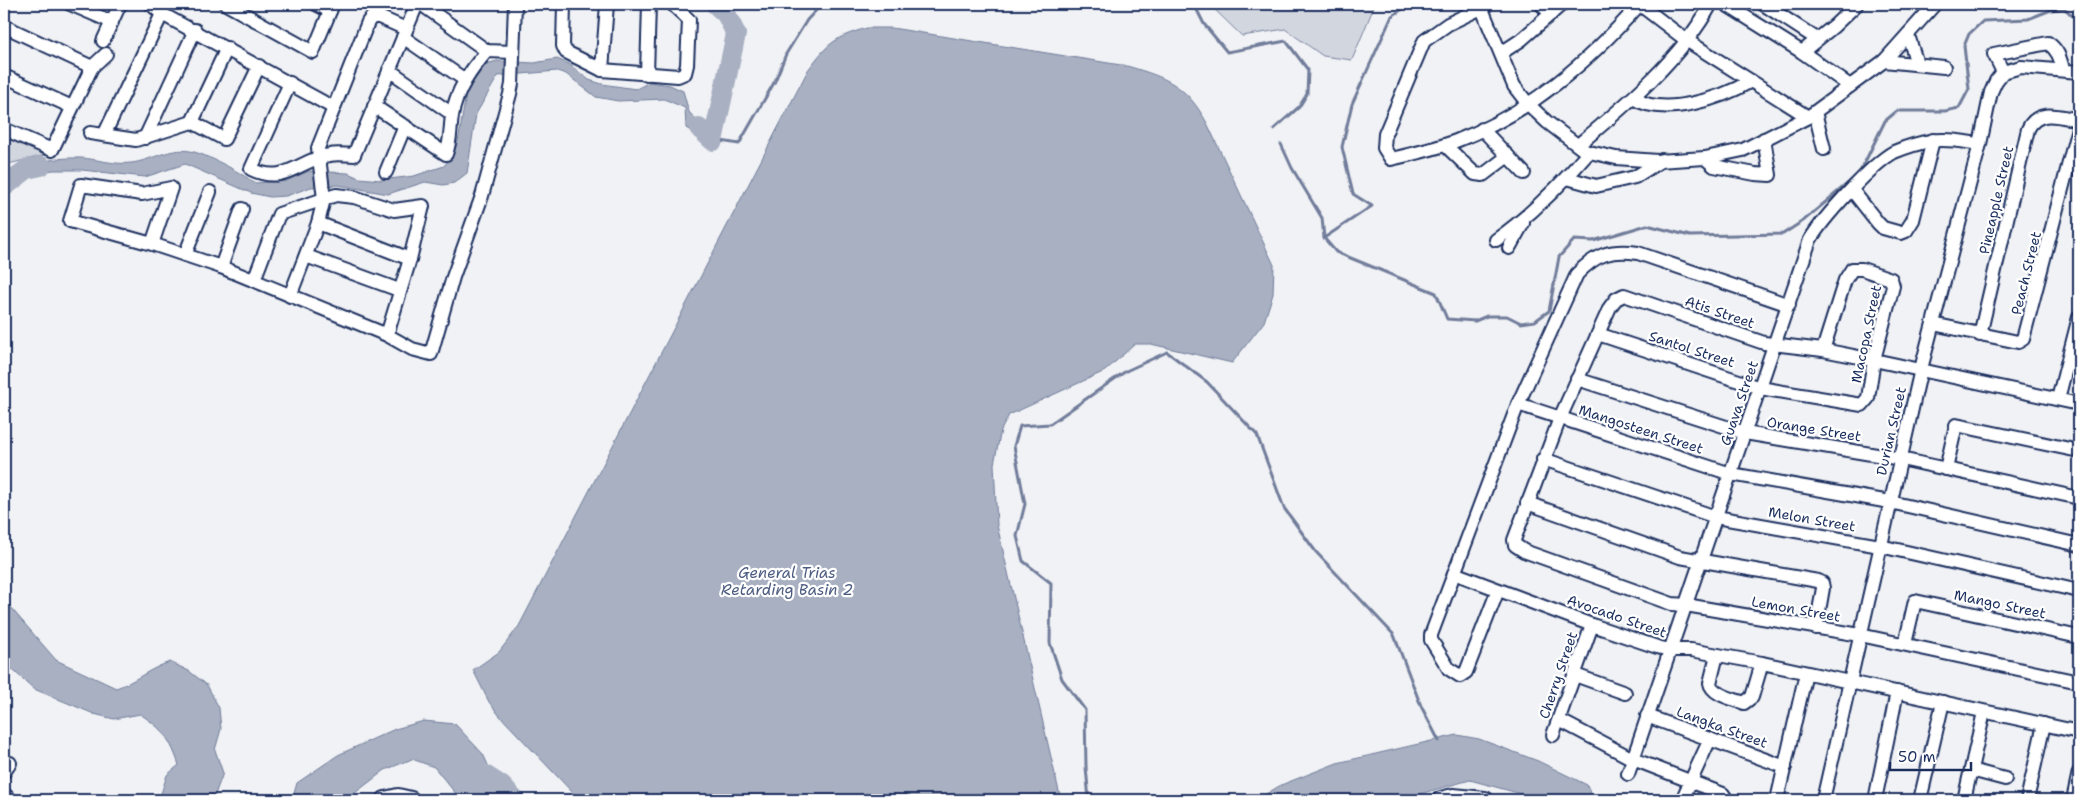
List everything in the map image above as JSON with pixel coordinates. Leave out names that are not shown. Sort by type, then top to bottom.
[{"type":"street","points":[[70,4],[112,22]]},
{"type":"street","points":[[103,41],[120,4]]},
{"type":"street","points":[[152,4],[162,14],[195,30],[334,108]]},
{"type":"street","points":[[226,4],[313,52],[332,8],[316,4]]},
{"type":"street","points":[[290,83],[251,170],[261,174],[277,175],[288,173],[320,164],[329,155],[354,154],[417,4]]},
{"type":"street","points":[[421,4],[487,51],[512,55]]},
{"type":"street","points":[[152,244],[171,188],[142,194],[81,185],[70,221],[152,244],[221,267],[387,335],[412,349],[431,354],[453,277],[482,196],[512,84],[515,4]]},
{"type":"street","points":[[564,4],[563,46],[566,52],[602,70],[678,76],[685,73],[687,65],[689,20],[672,4]]},
{"type":"street","points":[[602,70],[607,4]]},
{"type":"street","points":[[647,74],[649,4]]},
{"type":"street","points":[[1541,4],[1551,14]]},
{"type":"street","points":[[1501,53],[1521,40],[1562,4]]},
{"type":"street","points":[[1824,149],[1812,114],[1751,81],[1686,40],[1640,4],[1598,48],[1540,97],[1528,104],[1482,129],[1445,145],[1390,160],[1384,148],[1385,134],[1424,41],[1448,24],[1480,6],[1514,86],[1528,104],[1548,122],[1584,148],[1616,158],[1662,160],[1705,158],[1743,150],[1812,114],[1884,61],[1935,4]]},
{"type":"street","points":[[1496,240],[1526,216],[1567,178],[1584,148],[1686,40],[1711,4]]},
{"type":"street","points":[[1725,4],[1802,52],[1850,86]]},
{"type":"street","points":[[1763,4],[1817,39]]},
{"type":"street","points":[[1802,52],[1834,26],[1856,4]]},
{"type":"street","points":[[104,135],[162,14]]},
{"type":"street","points":[[290,296],[318,223],[324,193],[318,148],[368,22],[372,17],[378,17],[405,33],[465,80]]},
{"type":"street","points":[[4,26],[92,66]]},
{"type":"street","points":[[145,138],[195,30]]},
{"type":"street","points":[[1908,36],[1917,64]]},
{"type":"street","points":[[2063,69],[2060,56],[2048,43],[1994,54],[2003,72],[2021,67],[2063,69],[2079,72]]},
{"type":"street","points":[[192,122],[227,48]]},
{"type":"street","points":[[374,106],[446,154],[450,142],[452,114],[465,80],[487,51]]},
{"type":"street","points":[[4,129],[52,150],[92,66],[106,54]]},
{"type":"street","points":[[1884,61],[1944,67]]},
{"type":"street","points":[[90,133],[136,140],[192,122],[224,138],[259,66]]},
{"type":"street","points":[[389,70],[452,114]]},
{"type":"street","name":"Durian Street","points":[[1823,800],[1920,369],[1980,144],[1991,92],[2003,72]]},
{"type":"street","points":[[4,76],[72,107]]},
{"type":"street","points":[[1633,98],[1640,103],[1664,105],[1699,102],[1732,92],[1751,81]]},
{"type":"street","name":"Pineapple Street","points":[[1980,335],[2028,129],[2032,121],[2037,117],[2045,116],[2079,120]]},
{"type":"street","name":"Peach Street","points":[[1933,324],[2018,342],[2026,335],[2079,124]]},
{"type":"street","points":[[386,172],[405,126]]},
{"type":"street","points":[[1482,129],[1524,173]]},
{"type":"street","points":[[1705,158],[1714,166],[1770,175],[1764,139]]},
{"type":"street","points":[[1852,190],[1883,228],[1901,233],[1906,231],[1913,220],[1933,140]]},
{"type":"street","name":"Guava Street","points":[[1628,774],[1810,240],[1816,230],[1852,190],[1892,153],[1914,144],[1933,140],[1980,144]]},
{"type":"street","points":[[1445,145],[1475,174],[1483,175],[1508,156]]},
{"type":"street","points":[[1567,178],[1596,186],[1635,177],[1662,160]]},
{"type":"street","points":[[185,255],[210,192]]},
{"type":"street","points":[[254,280],[279,214],[324,193],[344,195],[394,210],[423,206],[410,259],[399,290],[387,335]]},
{"type":"street","points":[[221,267],[242,209]]},
{"type":"street","points":[[1509,248],[1526,216]]},
{"type":"street","points":[[318,223],[410,259]]},
{"type":"street","points":[[1498,590],[1466,672],[1460,676],[1449,669],[1431,635],[1518,404],[1577,274],[1587,263],[1602,254],[1622,250],[1638,253],[1789,305]]},
{"type":"street","points":[[306,256],[399,290]]},
{"type":"street","name":"Macopa Street","points":[[1823,350],[1848,273],[1852,269],[1862,269],[1891,279],[1893,283],[1866,402]]},
{"type":"street","name":"Atis Street","points":[[1515,545],[1515,534],[1577,379],[1610,307],[1616,299],[1624,295],[1764,343],[1823,350],[2079,404]]},
{"type":"street","points":[[2058,399],[2079,317]]},
{"type":"street","name":"Santol Street","points":[[1598,334],[1760,388],[1858,404],[1866,402]]},
{"type":"street","name":"Orange Street","points":[[1577,379],[1745,433],[1901,459],[2079,498]]},
{"type":"street","name":"Mangosteen Street","points":[[1518,404],[1731,474],[1890,502],[2079,545]]},
{"type":"street","points":[[1946,469],[1956,425],[2079,451]]},
{"type":"street","name":"Melon Street","points":[[1544,459],[1716,517],[1880,546],[2079,591]]},
{"type":"street","points":[[1527,503],[1680,557],[1818,581],[1822,583],[1823,588],[1816,628]]},
{"type":"street","name":"Lemon Street","points":[[1515,545],[1524,551],[1672,604],[1686,604],[1860,635],[2079,682]]},
{"type":"street","name":"Avocado Street","points":[[1454,573],[1592,625],[1670,650],[1691,650],[1762,664],[2079,732]]},
{"type":"street","name":"Mango Street","points":[[1905,644],[1914,601],[2079,637]]},
{"type":"street","name":"Cherry Street","points":[[1553,735],[1592,625]]},
{"type":"street","points":[[1717,655],[1710,687],[1714,691],[1744,703],[1752,697],[1762,664]]},
{"type":"street","points":[[1778,800],[1806,673]]},
{"type":"street","points":[[1575,675],[1625,693]]},
{"type":"street","points":[[1875,800],[1897,692]]},
{"type":"street","points":[[1920,800],[1943,702]]},
{"type":"street","points":[[1964,800],[1984,712]]},
{"type":"street","name":"Langka Street","points":[[1648,716],[1785,767]]},
{"type":"street","points":[[1559,720],[1633,759],[1691,782],[1726,799]]},
{"type":"street","points":[[2027,800],[2044,724]]},
{"type":"street","points":[[1682,800],[1710,739]]},
{"type":"street","points":[[1971,770],[2005,779]]},
{"type":"street","points":[[2073,800],[2079,772]]},
{"type":"street","points":[[4,794],[12,800]]},
{"type":"street","points":[[385,800],[398,797],[411,800]]},
{"type":"street","points":[[1441,800],[1453,797],[1485,800]]},
{"type":"shaded area","points":[[1209,4],[1375,4],[1352,60],[1323,56],[1285,29],[1242,36]]},
{"type":"shaded area","points":[[4,136],[7,138],[45,155],[4,165]]},
{"type":"shaded area","points":[[1698,791],[1719,799],[1719,800],[1695,800]]},
{"type":"water","name":"General Trias Retarding Basin 2","points":[[867,28],[892,28],[1127,66],[1165,79],[1183,91],[1207,123],[1274,265],[1273,294],[1264,322],[1232,363],[1151,344],[1135,344],[1105,371],[1009,415],[1001,430],[994,464],[997,525],[1061,800],[582,800],[573,793],[499,715],[489,702],[473,670],[499,652],[519,626],[808,70],[821,53],[833,42]]},
{"type":"water","points":[[557,59],[569,64],[589,80],[602,84],[636,89],[650,82],[670,85],[683,91],[689,112],[701,125],[724,141],[717,147],[686,128],[685,108],[664,99],[618,101],[596,97],[566,74],[557,71],[498,76],[476,114],[467,173],[454,183],[443,185],[425,182],[388,194],[338,185],[311,187],[286,196],[270,197],[251,193],[185,164],[145,177],[82,170],[54,170],[35,172],[4,184],[4,174],[41,162],[81,158],[131,163],[182,150],[197,153],[223,164],[254,183],[286,181],[309,171],[348,173],[359,178],[381,180],[414,176],[444,166],[454,153],[459,137],[466,94],[482,65],[497,61],[534,63]]},
{"type":"water","points":[[4,600],[56,660],[116,688],[170,662],[189,671],[207,685],[219,708],[221,729],[215,750],[223,773],[213,800],[159,800],[167,775],[179,765],[165,735],[140,714],[114,719],[94,714],[34,689],[5,663]]},
{"type":"water","points":[[424,721],[455,724],[483,754],[498,787],[508,800],[461,800],[434,767],[412,759],[385,770],[346,800],[292,800],[297,783],[338,755],[395,729]]},
{"type":"water","points":[[1457,735],[1479,739],[1538,761],[1587,785],[1594,800],[1532,800],[1525,795],[1470,780],[1416,795],[1383,795],[1345,800],[1256,800],[1281,785],[1337,763]]},
{"type":"waterway","points":[[699,128],[713,141],[736,34],[726,14],[715,4]]},
{"type":"waterway","points":[[721,141],[739,144],[775,81],[786,54],[807,20],[822,4]]},
{"type":"waterway","points":[[1194,4],[1204,24],[1227,52],[1286,41],[1308,70],[1307,94],[1299,107],[1274,129]]},
{"type":"waterway","points":[[1324,238],[1372,206],[1353,194],[1342,147],[1352,104],[1392,16],[1410,4]]},
{"type":"waterway","points":[[1281,144],[1292,168],[1322,218],[1324,238],[1336,252],[1436,293],[1447,319],[1475,321],[1487,316],[1507,316],[1521,323],[1535,321],[1549,311],[1559,257],[1574,240],[1593,241],[1647,225],[1690,236],[1783,234],[1803,221],[1859,174],[1885,121],[1897,111],[1945,111],[1959,108],[1969,89],[1964,46],[1969,34],[1983,21],[2028,19],[2051,10],[2064,8],[2079,22]]},
{"type":"waterway","points":[[4,187],[27,169],[41,166]]},
{"type":"waterway","points":[[1089,800],[1086,767],[1085,710],[1062,679],[1050,643],[1051,583],[1023,561],[1017,536],[1025,504],[1014,446],[1020,426],[1050,424],[1126,371],[1167,352],[1207,382],[1257,435],[1284,508],[1316,552],[1394,635],[1421,706],[1439,741]]},
{"type":"waterway","points":[[474,768],[502,786],[515,800]]}]
